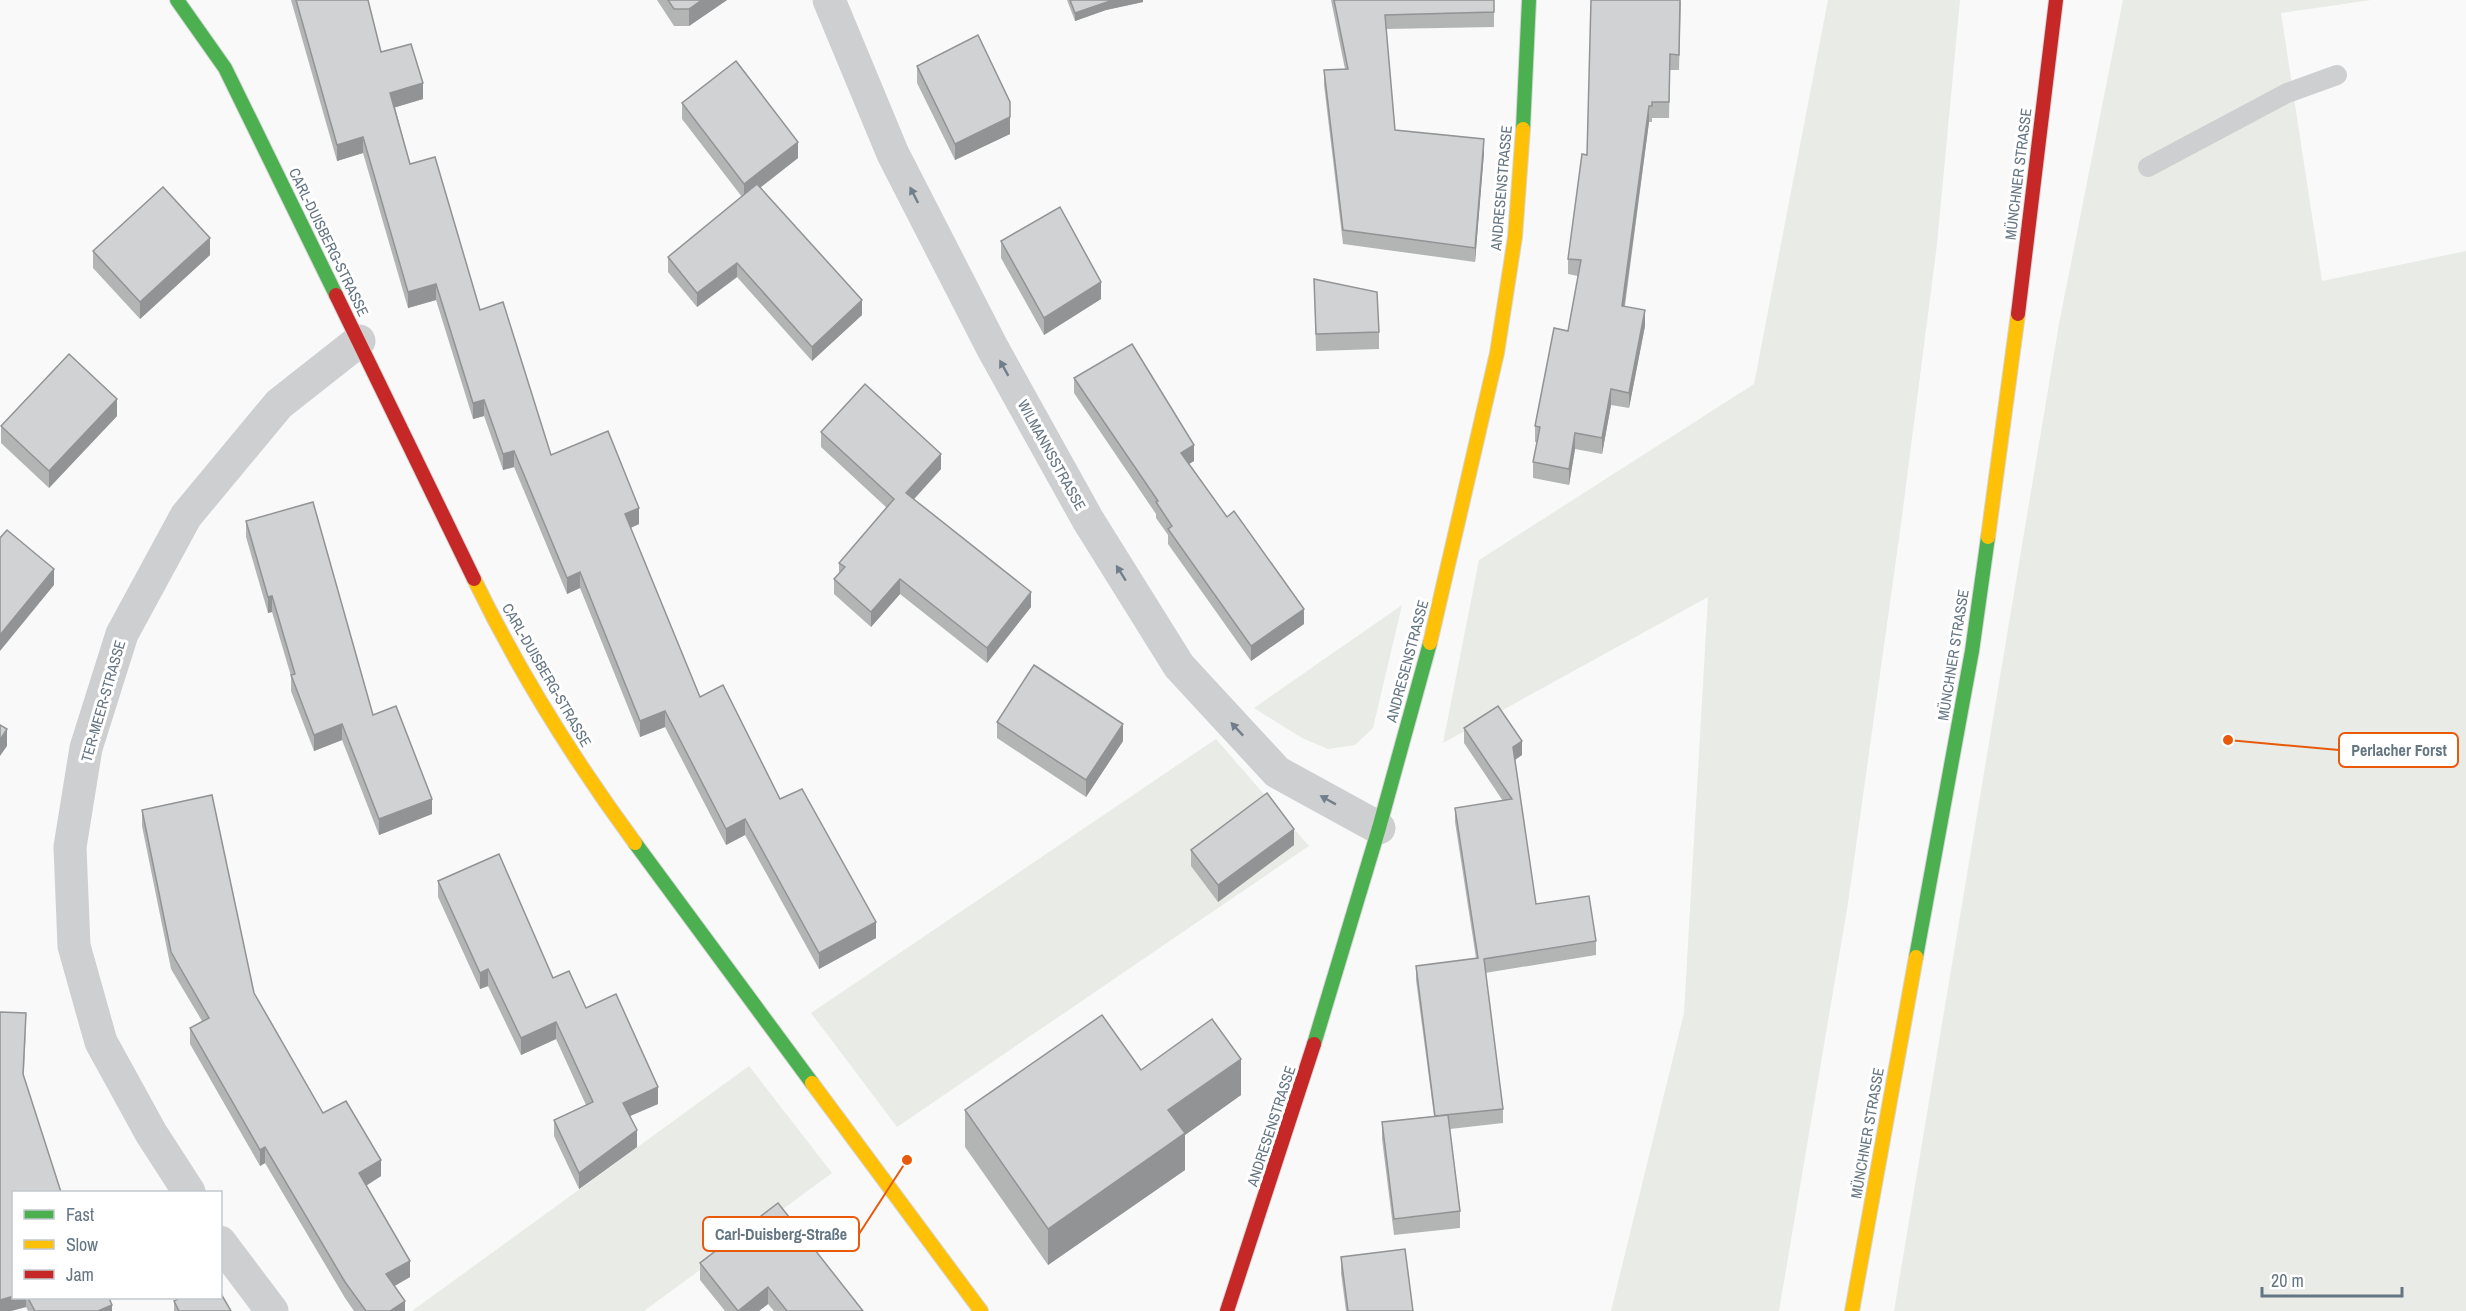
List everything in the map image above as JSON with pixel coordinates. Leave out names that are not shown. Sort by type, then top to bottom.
[{"type":"street","name":"CARL-DUISBERG-STRASSE","points":[[177,0],[225,69],[479,589],[533,688],[592,785],[981,1311]]},
{"type":"street","name":"WILMANNSSTRASSE","points":[[829,0],[892,154],[993,349],[1088,520],[1179,666],[1277,772],[1379,828]]},
{"type":"street","name":"ANDRESENSTRASSE","points":[[1227,1311],[1314,1045],[1379,828],[1435,623],[1497,353],[1515,237],[1526,94],[1529,0]]},
{"type":"street","name":"MÜNCHNER STRASSE","points":[[1852,1311],[1972,651],[2024,270],[2056,0]]},
{"type":"street","name":"TER-MEER-STRASSE","points":[[188,1191],[151,1133],[100,1042],[75,946],[70,847],[86,748],[122,634],[186,516],[279,404],[359,341]]},
{"type":"street","points":[[222,1245],[272,1311]]},
{"type":"lane","points":[[2148,167],[2287,93],[2337,75]]},
{"type":"shaded area","points":[[1828,0],[1960,0],[1937,244],[1848,903],[1779,1311],[1611,1311],[1684,1013],[1708,597],[1443,743],[1479,560],[1754,384]]},
{"type":"shaded area","points":[[2123,0],[2371,0],[2281,13],[2322,281],[2466,251],[2466,1311],[1894,1311],[2059,324]]},
{"type":"shaded area","points":[[1402,605],[1373,728],[1355,745],[1328,749],[1302,738],[1254,708]]},
{"type":"shaded area","points":[[1216,739],[1309,846],[897,1127],[811,1013]]},
{"type":"shaded area","points":[[749,1066],[832,1173],[644,1311],[412,1311]]},
{"type":"building","points":[[296,0],[368,0],[381,52],[411,44],[423,83],[390,93],[410,164],[435,157],[480,310],[503,302],[551,455],[608,431],[639,508],[625,514],[700,697],[723,685],[780,799],[802,789],[876,922],[819,953],[745,819],[726,829],[665,711],[640,721],[580,572],[567,578],[514,451],[503,454],[484,400],[473,403],[436,284],[408,292],[363,137],[337,145]]},
{"type":"building","points":[[668,0],[702,0],[689,9],[674,9]]},
{"type":"building","points":[[1070,0],[1113,0],[1075,13]]},
{"type":"building","points":[[1334,0],[1494,0],[1494,12],[1385,15],[1395,130],[1484,139],[1475,248],[1343,230],[1324,70],[1348,69]]},
{"type":"building","points":[[1591,0],[1680,0],[1679,55],[1670,54],[1669,102],[1652,102],[1652,106],[1649,106],[1622,306],[1645,310],[1629,393],[1611,389],[1602,438],[1575,433],[1569,469],[1533,462],[1540,427],[1535,426],[1554,328],[1568,331],[1581,260],[1568,259],[1582,154],[1587,155]]},
{"type":"building","points":[[978,35],[1010,102],[1010,117],[955,144],[917,66]]},
{"type":"building","points":[[736,61],[798,142],[744,184],[682,103]]},
{"type":"building","points":[[757,184],[862,300],[812,347],[737,263],[697,293],[668,257]]},
{"type":"building","points":[[163,187],[210,238],[140,302],[93,251]]},
{"type":"building","points":[[1060,207],[1101,282],[1044,318],[1001,241]]},
{"type":"building","points":[[1314,279],[1377,292],[1379,332],[1316,334]]},
{"type":"building","points":[[1132,344],[1194,445],[1181,453],[1227,517],[1234,511],[1304,609],[1251,646],[1168,529],[1172,526],[1156,502],[1158,501],[1074,378]]},
{"type":"building","points":[[69,354],[117,399],[49,471],[1,426]]},
{"type":"building","points":[[865,384],[941,454],[906,493],[1031,592],[987,648],[900,579],[871,612],[834,579],[845,567],[839,563],[894,499],[821,432]]},
{"type":"building","points":[[313,502],[373,715],[396,706],[432,799],[379,819],[342,724],[314,735],[291,675],[295,674],[272,596],[268,597],[246,521]]},
{"type":"building","points":[[7,530],[54,569],[0,635],[0,538]]},
{"type":"building","points":[[1034,665],[1123,724],[1086,780],[997,722]]},
{"type":"building","points":[[1498,706],[1522,741],[1513,747],[1536,904],[1589,896],[1596,941],[1484,959],[1503,1109],[1435,1116],[1416,966],[1478,958],[1455,808],[1512,799],[1464,728]]},
{"type":"building","points":[[0,725],[7,729],[0,740]]},
{"type":"building","points":[[1267,793],[1294,829],[1218,885],[1191,850]]},
{"type":"building","points":[[212,795],[254,993],[323,1113],[346,1101],[381,1160],[359,1173],[410,1261],[386,1274],[405,1301],[390,1311],[366,1311],[345,1282],[265,1147],[260,1150],[190,1028],[209,1018],[171,952],[142,810]]},
{"type":"building","points":[[499,854],[553,978],[569,971],[586,1008],[616,994],[658,1087],[623,1103],[637,1130],[579,1173],[554,1120],[593,1102],[556,1022],[521,1038],[488,969],[480,973],[438,881]]},
{"type":"building","points":[[0,1012],[26,1013],[23,1074],[61,1191],[12,1191],[12,1297],[0,1300]]},
{"type":"building","points":[[1102,1015],[1141,1070],[1212,1019],[1241,1059],[1168,1110],[1185,1133],[1048,1229],[965,1110]]},
{"type":"building","points":[[1448,1115],[1460,1211],[1394,1219],[1382,1122]]},
{"type":"building","points":[[778,1203],[863,1311],[787,1311],[768,1287],[738,1311],[700,1263]]},
{"type":"building","points":[[1405,1249],[1413,1311],[1348,1311],[1341,1257]]},
{"type":"building","points":[[222,1295],[231,1311],[179,1311],[174,1301],[178,1299],[222,1299]]},
{"type":"building","points":[[29,1299],[109,1299],[112,1305],[98,1311],[35,1311]]},
{"type":"traffic: fast","points":[[177,0],[225,68],[336,295]]},
{"type":"traffic: fast","points":[[1523,129],[1529,0]]},
{"type":"traffic: fast","points":[[1916,957],[1972,651],[1988,537]]},
{"type":"traffic: fast","points":[[1314,1044],[1379,828],[1430,643]]},
{"type":"traffic: fast","points":[[635,843],[812,1083]]},
{"type":"traffic: slow","points":[[1430,643],[1497,353],[1515,237],[1523,129]]},
{"type":"traffic: slow","points":[[1988,537],[2018,314]]},
{"type":"traffic: slow","points":[[474,579],[548,715],[590,780],[635,843]]},
{"type":"traffic: slow","points":[[1852,1311],[1916,957]]},
{"type":"traffic: slow","points":[[812,1083],[981,1311]]},
{"type":"traffic: jam","points":[[2018,314],[2056,0]]},
{"type":"traffic: jam","points":[[336,295],[474,579]]},
{"type":"traffic: jam","points":[[1227,1311],[1314,1044]]},
{"type":"place","name":"Perlacher Forst","points":[[2228,740]]},
{"type":"place","name":"Carl-Duisberg-Straße","points":[[907,1160]]}]
